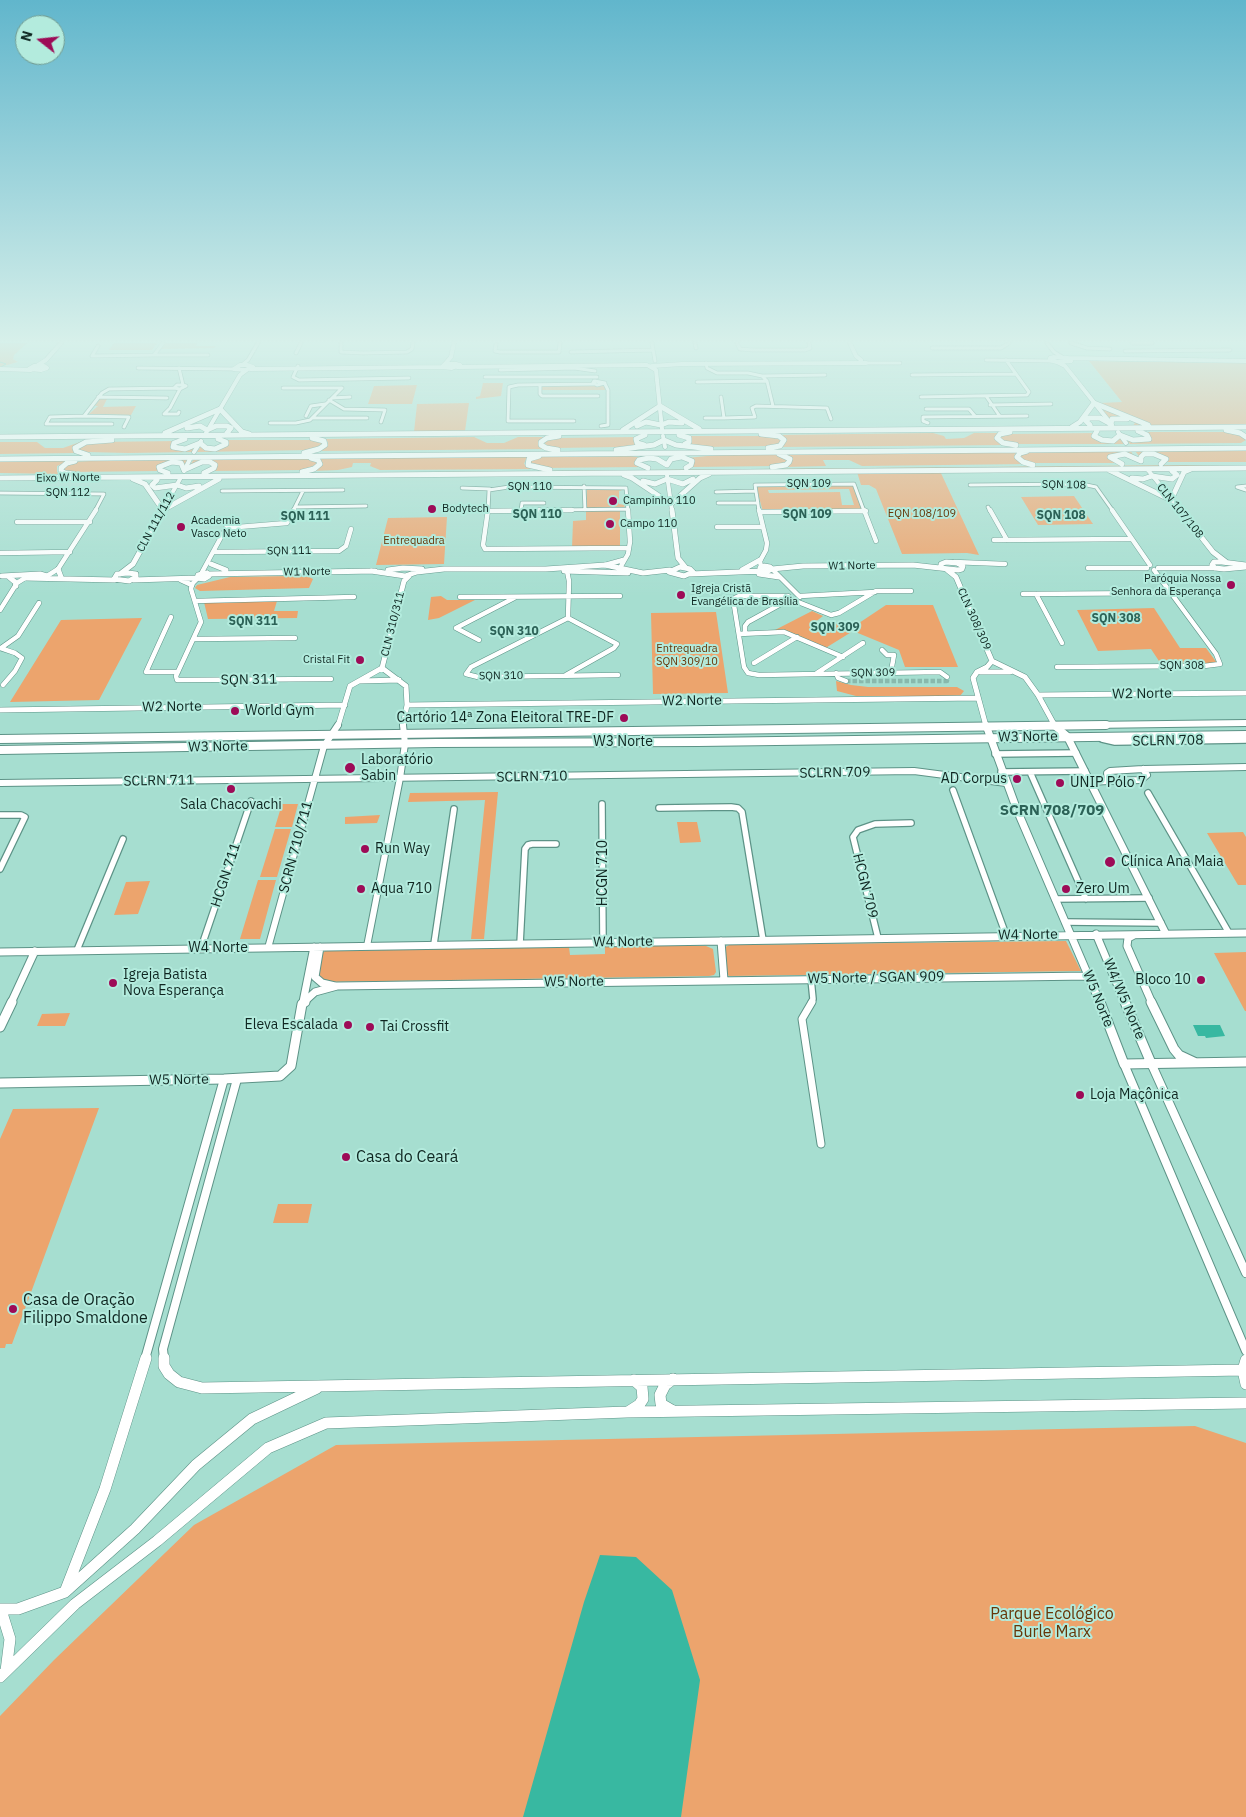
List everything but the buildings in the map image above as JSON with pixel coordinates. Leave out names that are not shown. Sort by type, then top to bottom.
[{"type":"main road","points":[[153,436],[181,428]]},
{"type":"main road","points":[[190,428],[184,430],[185,433],[194,436]]},
{"type":"main road","points":[[205,428],[206,432],[217,428]]},
{"type":"main road","points":[[217,437],[226,433],[231,428]]},
{"type":"main road","points":[[238,428],[242,432],[253,435]]},
{"type":"main road","points":[[616,432],[629,428]]},
{"type":"main road","points":[[640,428],[651,431]]},
{"type":"main road","points":[[676,433],[684,428]]},
{"type":"main road","points":[[696,428],[710,431]]},
{"type":"main road","points":[[0,439],[153,436],[312,438],[559,436],[645,435],[710,431],[1135,428]]},
{"type":"main road","points":[[1195,428],[1246,429]]},
{"type":"main road","points":[[0,439],[112,440],[185,439],[253,435],[651,431],[761,434],[1246,429]]},
{"type":"main road","points":[[1226,430],[1240,433],[1246,437]]},
{"type":"main road","points":[[1096,431],[1094,436],[1102,440],[1116,440],[1119,434],[1133,440],[1148,439],[1147,435],[1138,431]]},
{"type":"main road","points":[[1010,432],[999,435],[997,438],[1007,444],[1021,446]]},
{"type":"main road","points":[[676,433],[689,438],[689,442],[685,444]]},
{"type":"main road","points":[[761,434],[779,436],[784,440],[780,446],[762,450]]},
{"type":"main road","points":[[644,445],[637,443],[636,439],[645,435]]},
{"type":"main road","points":[[559,436],[544,439],[541,445],[546,448],[566,450]]},
{"type":"main road","points":[[185,439],[174,443],[173,447],[185,449],[200,442],[206,448],[221,448],[226,442],[217,437]]},
{"type":"main road","points":[[304,453],[319,449],[326,443],[312,438]]},
{"type":"main road","points":[[619,452],[644,445],[654,445],[664,438],[676,445],[685,444],[711,449]]},
{"type":"main road","points":[[88,455],[76,451],[75,448],[86,442],[112,440]]},
{"type":"main road","points":[[619,452],[657,459],[667,466],[671,459],[682,457],[762,450],[1021,446],[1246,446]]},
{"type":"main road","points":[[0,459],[556,454],[711,449],[1044,449],[1236,446]]},
{"type":"main road","points":[[1033,465],[1018,460],[1018,454],[1044,449]]},
{"type":"main road","points":[[0,456],[566,450],[724,453]]},
{"type":"main road","points":[[762,450],[784,455],[790,459],[786,465],[772,468]]},
{"type":"main road","points":[[550,470],[532,467],[527,463],[533,457],[556,454]]},
{"type":"main road","points":[[1122,464],[1110,457],[1125,454],[1141,461],[1141,457],[1144,454],[1159,454],[1166,459],[1161,466],[1174,472],[1176,477],[1168,479],[1152,476],[1143,479],[1132,478],[1125,472],[1133,468]]},
{"type":"main road","points":[[283,457],[313,458],[320,462],[314,469],[302,472]]},
{"type":"main road","points":[[682,457],[692,461],[692,465],[686,468]]},
{"type":"main road","points":[[74,474],[61,471],[61,468],[72,461],[99,458]]},
{"type":"main road","points":[[649,458],[639,460],[637,463],[650,471],[644,476],[643,481],[655,484],[667,477],[679,484],[692,481],[690,475],[680,472]]},
{"type":"main road","points":[[168,475],[160,470],[159,467],[165,463],[178,462],[182,464],[184,470],[199,462],[208,462],[215,465],[214,468],[204,472]]},
{"type":"main road","name":"Eixo W Norte","points":[[0,474],[168,475],[195,477],[616,473],[686,468],[1122,464],[1195,468],[1246,468]]},
{"type":"main road","name":"Eixo W Norte","points":[[0,478],[128,477],[204,472],[550,470],[717,472],[1133,468],[1246,464]]},
{"type":"main road","points":[[1099,468],[1111,471],[1171,500],[1184,472],[1195,468]]},
{"type":"main road","points":[[616,473],[632,478],[671,504],[700,478],[717,472]]},
{"type":"main road","points":[[168,475],[156,480],[152,485],[155,488],[164,488],[178,482],[186,488],[198,486],[202,480],[195,477]]},
{"type":"main road","points":[[128,477],[145,484],[163,510],[207,484],[227,476]]},
{"type":"main road","name":"W3 Norte","points":[[0,739],[1246,724]]},
{"type":"main road","points":[[1138,736],[1132,733],[1130,729],[1152,725]]},
{"type":"main road","points":[[1055,726],[1067,736],[1166,934]]},
{"type":"main road","points":[[1112,726],[1119,728],[1121,732],[1112,736]]},
{"type":"main road","points":[[922,739],[927,734],[923,728]]},
{"type":"main road","points":[[944,739],[937,735],[936,731],[959,728]]},
{"type":"main road","points":[[987,728],[1001,772],[1071,935]]},
{"type":"main road","points":[[474,744],[475,736],[495,733]]},
{"type":"main road","points":[[465,744],[466,734]]},
{"type":"main road","name":"W3 Norte","points":[[0,750],[1246,734]]},
{"type":"main road","points":[[238,747],[263,744],[268,736]]},
{"type":"main road","points":[[274,747],[279,739],[306,736]]},
{"type":"main road","name":"W4 Norte","points":[[0,952],[1006,935],[1246,933]]},
{"type":"main road","name":"W4/W5 Norte","points":[[1096,934],[1151,1063]]},
{"type":"main road","points":[[1136,934],[1128,938],[1127,946],[1160,1021],[1179,1055],[1198,1063]]},
{"type":"main road","name":"W5 Norte","points":[[1071,935],[1090,976],[1124,1064]]},
{"type":"main road","points":[[721,941],[724,980]]},
{"type":"main road","name":"W5 Norte","points":[[317,947],[315,977],[322,983],[337,986],[661,981]]},
{"type":"main road","name":"W5 Norte","points":[[0,1083],[236,1079],[280,1076],[289,1069],[302,1004],[317,947]]},
{"type":"main road","points":[[0,1027],[35,950]]},
{"type":"main road","name":"W5 Norte / SGAN 909","points":[[661,981],[1090,976]]},
{"type":"main road","name":"W5 Norte","points":[[302,1004],[315,992],[337,986]]},
{"type":"main road","points":[[1124,1064],[1246,1062]]},
{"type":"street","points":[[206,432],[209,428]]},
{"type":"street","points":[[1119,434],[1126,443]]},
{"type":"street","points":[[664,438],[665,447]]},
{"type":"street","points":[[194,452],[200,442]]},
{"type":"street","points":[[1132,450],[1141,461]]},
{"type":"street","points":[[666,455],[667,466]]},
{"type":"street","points":[[184,470],[190,459]]},
{"type":"street","name":"CLN 107/108","points":[[1148,470],[1213,552],[1231,564]]},
{"type":"street","points":[[667,477],[678,558],[689,571]]},
{"type":"street","name":"CLN 111/112","points":[[118,576],[132,564],[178,482]]},
{"type":"street","name":"SQN 109","points":[[755,492],[754,486],[758,484],[853,484],[866,510],[876,541]]},
{"type":"street","name":"SQN 108","points":[[970,485],[1093,486],[1099,491],[1149,567]]},
{"type":"street","points":[[584,486],[585,510]]},
{"type":"street","name":"SQN 110","points":[[616,573],[629,548],[626,488],[584,486],[490,488],[483,545],[487,549],[629,548]]},
{"type":"street","points":[[1246,486],[1237,487],[1246,490]]},
{"type":"street","points":[[462,488],[490,488]]},
{"type":"street","points":[[222,491],[343,490]]},
{"type":"street","name":"SQN 111","points":[[203,576],[226,528],[284,524],[290,519],[303,491]]},
{"type":"street","points":[[716,492],[755,492],[767,543],[766,550],[762,559],[742,571]]},
{"type":"street","name":"SQN 112","points":[[0,493],[103,493],[104,496],[90,522],[70,552],[59,567],[44,576]]},
{"type":"street","points":[[521,511],[521,504],[544,503]]},
{"type":"street","points":[[718,503],[758,503]]},
{"type":"street","points":[[296,507],[366,506]]},
{"type":"street","points":[[988,507],[1007,540]]},
{"type":"street","points":[[488,512],[628,509]]},
{"type":"street","name":"SQN 109","points":[[760,512],[866,510]]},
{"type":"street","points":[[17,522],[90,522]]},
{"type":"street","points":[[717,527],[763,527]]},
{"type":"street","name":"SQN 111","points":[[213,552],[339,551],[346,546],[351,530]]},
{"type":"street","points":[[994,540],[1130,539]]},
{"type":"street","points":[[0,553],[70,552]]},
{"type":"street","name":"CLN 107/108","points":[[1213,552],[1213,565]]},
{"type":"street","points":[[567,569],[578,572],[616,573],[671,571],[678,558]]},
{"type":"street","points":[[762,559],[791,567]]},
{"type":"street","points":[[762,559],[767,569],[780,577],[790,589],[793,597]]},
{"type":"street","points":[[762,559],[767,569]]},
{"type":"street","points":[[605,566],[623,560]]},
{"type":"street","points":[[943,568],[941,564],[946,562]]},
{"type":"street","points":[[954,562],[961,564],[960,569],[982,564]]},
{"type":"street","points":[[954,562],[1005,564]]},
{"type":"street","name":"W1 Norte","points":[[671,571],[732,572],[791,567],[913,565],[954,562]]},
{"type":"street","points":[[210,563],[223,570],[236,572]]},
{"type":"street","name":"SQN 111","points":[[203,576],[210,572],[210,563]]},
{"type":"street","name":"CLN 111/112","points":[[132,564],[135,574]]},
{"type":"street","points":[[1088,568],[1149,567],[1156,569],[1231,564],[1246,566]]},
{"type":"street","points":[[1213,565],[1228,569],[1231,564]]},
{"type":"street","name":"W1 Norte","points":[[913,565],[960,569]]},
{"type":"street","points":[[395,571],[567,569],[605,566],[643,573]]},
{"type":"street","points":[[59,567],[61,577]]},
{"type":"street","name":"CLN 308/309","points":[[943,568],[956,577],[992,660]]},
{"type":"street","points":[[567,569],[569,581],[568,618]]},
{"type":"street","name":"CLN 308/309","points":[[956,577],[960,569]]},
{"type":"street","name":"SQN 308","points":[[1057,668],[1204,666],[1220,664],[1216,654],[1170,593],[1156,569]]},
{"type":"street","points":[[395,571],[403,578]]},
{"type":"street","name":"W1 Norte","points":[[118,576],[135,574],[165,577],[203,576],[236,572],[395,571]]},
{"type":"street","name":"CLN 310/311","points":[[382,668],[403,578],[415,571]]},
{"type":"street","points":[[742,571],[780,577]]},
{"type":"street","name":"W1 Norte","points":[[118,576],[132,580],[175,579],[243,572]]},
{"type":"street","points":[[569,581],[572,575],[578,572]]},
{"type":"street","points":[[132,580],[135,574]]},
{"type":"street","points":[[1,576],[118,576]]},
{"type":"street","points":[[1,576],[28,577]]},
{"type":"street","points":[[44,576],[118,576]]},
{"type":"street","points":[[192,586],[203,576]]},
{"type":"street","points":[[9,577],[15,582],[15,588]]},
{"type":"street","points":[[0,610],[15,588],[28,577]]},
{"type":"street","points":[[175,579],[192,586]]},
{"type":"street","points":[[171,617],[146,672],[178,672],[202,619],[192,586]]},
{"type":"street","name":"SQN 309","points":[[911,591],[734,598],[733,602],[740,634],[744,667],[748,673],[942,672],[947,677]]},
{"type":"street","name":"SQN 309","points":[[793,597],[802,604],[827,615],[835,615],[876,592]]},
{"type":"street","points":[[1022,594],[1170,593]]},
{"type":"street","points":[[1036,594],[1062,643]]},
{"type":"street","points":[[460,597],[620,596]]},
{"type":"street","points":[[196,601],[354,597]]},
{"type":"street","points":[[479,640],[456,628],[516,597]]},
{"type":"street","name":"SQN 309","points":[[745,633],[744,628],[748,622],[793,597]]},
{"type":"street","points":[[0,648],[18,636],[39,603]]},
{"type":"street","name":"SQN 310","points":[[564,675],[614,648],[617,644],[568,618],[465,672],[470,676],[478,677],[618,675]]},
{"type":"street","name":"SQN 309","points":[[740,634],[777,632],[797,637],[843,657]]},
{"type":"street","points":[[754,663],[797,637]]},
{"type":"street","points":[[194,639],[295,638]]},
{"type":"street","name":"SQN 309","points":[[816,674],[864,643]]},
{"type":"street","points":[[0,648],[15,653],[22,658],[15,671],[3,686]]},
{"type":"street","points":[[882,650],[887,655],[894,655],[891,672]]},
{"type":"street","points":[[987,728],[973,678],[977,672],[987,667],[992,660],[1012,672],[1025,677],[1038,695],[1055,726]]},
{"type":"street","points":[[324,746],[340,724],[350,686],[356,681],[382,668],[406,686],[406,705],[402,722],[405,744],[400,778],[367,946]]},
{"type":"street","name":"SQN 311","points":[[178,672],[175,679],[182,682],[330,680]]},
{"type":"street","points":[[977,672],[1012,672]]},
{"type":"street","points":[[836,673],[838,678],[846,681]]},
{"type":"street","points":[[356,681],[399,680]]},
{"type":"street","name":"W2 Norte","points":[[1038,695],[1246,693]]},
{"type":"street","name":"W2 Norte","points":[[406,705],[978,698]]},
{"type":"street","name":"W2 Norte","points":[[0,710],[345,705]]},
{"type":"street","name":"SCLRN 708","points":[[1090,736],[1115,742],[1246,740]]},
{"type":"street","name":"SCRN 710/711","points":[[268,948],[324,746]]},
{"type":"street","points":[[995,754],[1076,753]]},
{"type":"street","name":"SCLRN 708","points":[[1108,781],[1106,776],[1110,770],[1246,767]]},
{"type":"street","name":"SCLRN 708","points":[[1090,782],[1144,779],[1147,775],[1142,769]]},
{"type":"street","name":"SCLRN 709","points":[[663,775],[926,771],[1006,783]]},
{"type":"street","points":[[1001,772],[1085,771]]},
{"type":"street","points":[[1030,772],[1086,899]]},
{"type":"street","name":"SCLRN 710","points":[[314,780],[663,775]]},
{"type":"street","name":"SCLRN 711","points":[[2,783],[314,780]]},
{"type":"street","points":[[953,790],[1006,935]]},
{"type":"street","points":[[1148,793],[1229,933]]},
{"type":"street","name":"HCGN 711","points":[[201,948],[251,801]]},
{"type":"street","name":"HCGN 710","points":[[602,804],[603,943]]},
{"type":"street","points":[[659,808],[731,807],[738,808],[742,812],[755,900],[764,940]]},
{"type":"street","points":[[434,944],[454,809]]},
{"type":"street","points":[[0,815],[21,815],[25,820],[0,869]]},
{"type":"street","name":"HCGN 709","points":[[878,938],[853,837],[858,830],[875,824],[911,823]]},
{"type":"street","points":[[77,950],[123,839]]},
{"type":"street","points":[[520,944],[525,849],[528,845],[532,844],[556,844]]},
{"type":"street","points":[[1055,899],[1149,898]]},
{"type":"street","points":[[1065,922],[1161,923]]},
{"type":"street","points":[[811,979],[813,999],[802,1019],[821,1144]]},
{"type":"street","points":[[1151,1063],[1246,1273]]},
{"type":"street","points":[[1124,1064],[1246,1351]]},
{"type":"street","points":[[65,1592],[105,1489],[146,1357],[224,1079]]},
{"type":"street","points":[[236,1079],[163,1349],[164,1366],[179,1382],[202,1388],[634,1380],[1245,1365],[1246,1384]]},
{"type":"street","points":[[673,1379],[662,1390],[660,1399],[665,1408],[679,1412]]},
{"type":"street","points":[[627,1412],[639,1405],[643,1399],[642,1387],[634,1380]]},
{"type":"street","points":[[3,1674],[10,1639],[0,1610],[18,1609],[65,1592],[135,1529],[196,1465],[252,1419],[320,1386]]},
{"type":"street","points":[[3,1674],[75,1604],[157,1541],[268,1448],[326,1423],[627,1412],[1246,1403]]},
{"type":"green space","points":[[414,428],[465,428],[465,431],[414,432]]},
{"type":"green space","points":[[1142,432],[1230,432],[1239,434],[1246,440],[1241,443],[1130,444],[1125,438],[1149,439]]},
{"type":"green space","points":[[933,433],[944,436],[946,439],[964,438],[974,433],[1001,433],[995,438],[1007,445],[779,447],[784,445],[786,441],[776,435]]},
{"type":"green space","points":[[1094,433],[1092,435],[1114,442],[1120,438],[1124,444],[1014,444],[1005,442],[1000,437],[1010,434]]},
{"type":"green space","points":[[686,436],[769,436],[781,440],[781,443],[772,446],[703,447],[688,444]]},
{"type":"green space","points":[[474,437],[487,443],[504,443],[518,437],[548,437],[538,443],[547,449],[317,451],[327,445],[328,442],[323,439]]},
{"type":"green space","points":[[638,437],[639,444],[620,447],[550,448],[543,442],[555,438]]},
{"type":"green space","points":[[226,440],[315,440],[323,442],[322,446],[310,450],[197,452],[201,446],[214,450]]},
{"type":"green space","points":[[86,441],[72,448],[74,452],[78,453],[0,454],[0,442],[37,442],[45,448],[63,448]]},
{"type":"green space","points":[[177,441],[172,443],[171,447],[195,446],[192,452],[86,452],[78,449],[79,446],[95,442]]},
{"type":"green space","points":[[1130,450],[1134,456],[1119,453],[1110,455],[1117,463],[1036,463],[1023,461],[1020,455],[1028,452]]},
{"type":"green space","points":[[1019,451],[1015,454],[1014,458],[1027,464],[862,466],[849,460],[823,460],[826,466],[784,467],[791,464],[792,460],[784,454]]},
{"type":"green space","points":[[1135,451],[1246,451],[1246,462],[1167,462],[1169,460],[1166,457],[1139,456]]},
{"type":"green space","points":[[717,455],[781,455],[787,461],[775,466],[691,467],[694,462],[687,458]]},
{"type":"green space","points":[[531,456],[526,459],[524,464],[533,469],[380,470],[370,466],[371,463],[353,463],[352,467],[338,470],[312,471],[322,464],[321,460],[317,458]]},
{"type":"green space","points":[[631,456],[643,458],[639,459],[640,467],[541,468],[532,466],[529,461],[539,457]]},
{"type":"green space","points":[[125,459],[188,459],[184,465],[184,463],[159,465],[157,467],[159,471],[63,471],[64,465],[72,462]]},
{"type":"green space","points":[[194,459],[307,459],[316,461],[317,464],[304,470],[210,471],[215,463],[190,465]]},
{"type":"green space","points":[[71,460],[57,466],[57,472],[60,474],[0,473],[0,461]]},
{"type":"green space","points":[[1185,465],[1246,466],[0,476]]},
{"type":"green space","name":"EQN 108/109","points":[[940,471],[979,555],[967,553],[902,554],[876,489],[869,485],[861,485],[857,472]]},
{"type":"green space","points":[[856,484],[865,511],[763,512],[756,486]],"holes":[[[849,489],[854,505],[842,505],[840,492],[769,493],[768,490]]]},
{"type":"green space","points":[[587,487],[625,489],[619,491],[619,504],[625,505],[624,508],[586,509]]},
{"type":"green space","points":[[1074,496],[1093,524],[1038,525],[1021,497]]},
{"type":"green space","points":[[586,511],[620,511],[620,546],[572,548],[573,521],[586,520]]},
{"type":"green space","name":"Entrequadra","points":[[447,517],[444,564],[376,565],[388,518]]},
{"type":"green space","points":[[294,576],[313,579],[309,588],[200,591],[195,588],[197,585],[230,577]]},
{"type":"green space","points":[[441,596],[447,600],[475,600],[439,618],[428,620],[431,597]]},
{"type":"green space","points":[[277,601],[274,611],[298,611],[297,618],[208,619],[204,602]]},
{"type":"green space","points":[[886,605],[933,605],[958,667],[905,667],[899,650],[853,631],[824,649],[787,633],[775,630],[812,611],[823,616],[814,623],[827,628],[835,623],[850,629]]},
{"type":"green space","points":[[1154,608],[1180,648],[1206,648],[1217,663],[1161,664],[1151,649],[1098,651],[1077,610]]},
{"type":"green space","name":"Entrequadra SQN 309/10","points":[[716,612],[728,693],[653,694],[651,613]]},
{"type":"green space","points":[[142,618],[99,700],[10,702],[61,620]]},
{"type":"green space","points":[[836,681],[868,687],[957,687],[964,691],[960,696],[856,696],[837,691]]},
{"type":"green space","points":[[498,792],[484,939],[471,939],[485,800],[408,802],[410,793]]},
{"type":"green space","points":[[282,804],[298,804],[292,827],[275,827]]},
{"type":"green space","points":[[380,815],[377,823],[345,824],[345,817]]},
{"type":"green space","points":[[677,822],[697,822],[701,842],[680,843]]},
{"type":"green space","points":[[275,829],[291,829],[277,877],[260,877]]},
{"type":"green space","points":[[1243,832],[1246,837],[1246,885],[1238,885],[1207,833]]},
{"type":"green space","points":[[258,880],[276,880],[260,939],[240,939]]},
{"type":"green space","points":[[150,881],[138,914],[114,915],[126,882]]},
{"type":"green space","points":[[1066,941],[1081,971],[729,976],[727,974],[724,948],[729,945]]},
{"type":"green space","points":[[605,946],[706,946],[713,949],[716,972],[714,975],[709,976],[321,982],[317,980],[321,954],[325,951],[569,947],[570,955],[605,954]]},
{"type":"green space","points":[[1246,952],[1246,1011],[1245,1011],[1214,953]]},
{"type":"green space","points":[[70,1013],[65,1026],[37,1026],[42,1014]]},
{"type":"green space","points":[[99,1108],[12,1344],[6,1344],[5,1348],[0,1348],[0,1139],[13,1109]]},
{"type":"green space","points":[[278,1204],[312,1204],[308,1223],[273,1223]]},
{"type":"green space","name":"Parque Ecológico Burle Marx","points":[[1195,1426],[1246,1443],[1246,1817],[0,1817],[0,1716],[54,1660],[194,1525],[336,1445]]},
{"type":"shaded area","points":[[1193,1025],[1220,1025],[1225,1036],[1206,1038],[1205,1036],[1198,1036]]},
{"type":"shaded area","points":[[600,1555],[636,1557],[672,1590],[700,1680],[681,1817],[523,1817],[584,1602]]},
{"type":"tunnel","points":[[846,681],[947,681],[947,677]]},
{"type":"place","name":"Campinho 110","points":[[613,501]]},
{"type":"place","name":"Bodytech","points":[[432,509]]},
{"type":"place","name":"Campo 110","points":[[610,524]]},
{"type":"place","name":"Academia Vasco Neto","points":[[181,527]]},
{"type":"place","name":"Paróquia Nossa Senhora da Esperança","points":[[1231,585]]},
{"type":"place","name":"Igreja Cristã Evangélica de Brasília","points":[[681,595]]},
{"type":"place","name":"Cristal Fit","points":[[360,660]]},
{"type":"place","name":"World Gym","points":[[235,711]]},
{"type":"place","name":"Cartório 14ª Zona Eleitoral TRE-DF","points":[[624,718]]},
{"type":"place","name":"Laboratório Sabin","points":[[350,768]]},
{"type":"place","name":"AD Corpus","points":[[1017,779]]},
{"type":"place","name":"UNIP Pólo 7","points":[[1060,783]]},
{"type":"place","name":"Sala Chacovachi","points":[[231,789]]},
{"type":"place","name":"Run Way","points":[[365,849]]},
{"type":"place","name":"Clínica Ana Maia","points":[[1110,862]]},
{"type":"place","name":"Aqua 710","points":[[361,889]]},
{"type":"place","name":"Zero Um","points":[[1066,889]]},
{"type":"place","name":"Bloco 10","points":[[1201,980]]},
{"type":"place","name":"Igreja Batista Nova Esperança","points":[[113,983]]},
{"type":"place","name":"Eleva Escalada","points":[[348,1025]]},
{"type":"place","name":"Tai Crossfit","points":[[370,1027]]},
{"type":"place","name":"Loja Maçônica","points":[[1080,1095]]},
{"type":"place","name":"Casa do Ceará","points":[[346,1157]]},
{"type":"place","name":"Casa de Oração Filippo Smaldone","points":[[13,1309]]},
{"type":"district","name":"SQN 110","points":[[537,515]]},
{"type":"district","name":"SQN 109","points":[[807,515]]},
{"type":"district","name":"SQN 108","points":[[1061,516]]},
{"type":"district","name":"SQN 111","points":[[305,517]]},
{"type":"district","name":"SQN 308","points":[[1116,619]]},
{"type":"district","name":"SQN 311","points":[[253,622]]},
{"type":"district","name":"SQN 309","points":[[835,628]]},
{"type":"district","name":"SQN 310","points":[[514,632]]},
{"type":"district","name":"SCRN 708/709","points":[[1052,811]]}]
